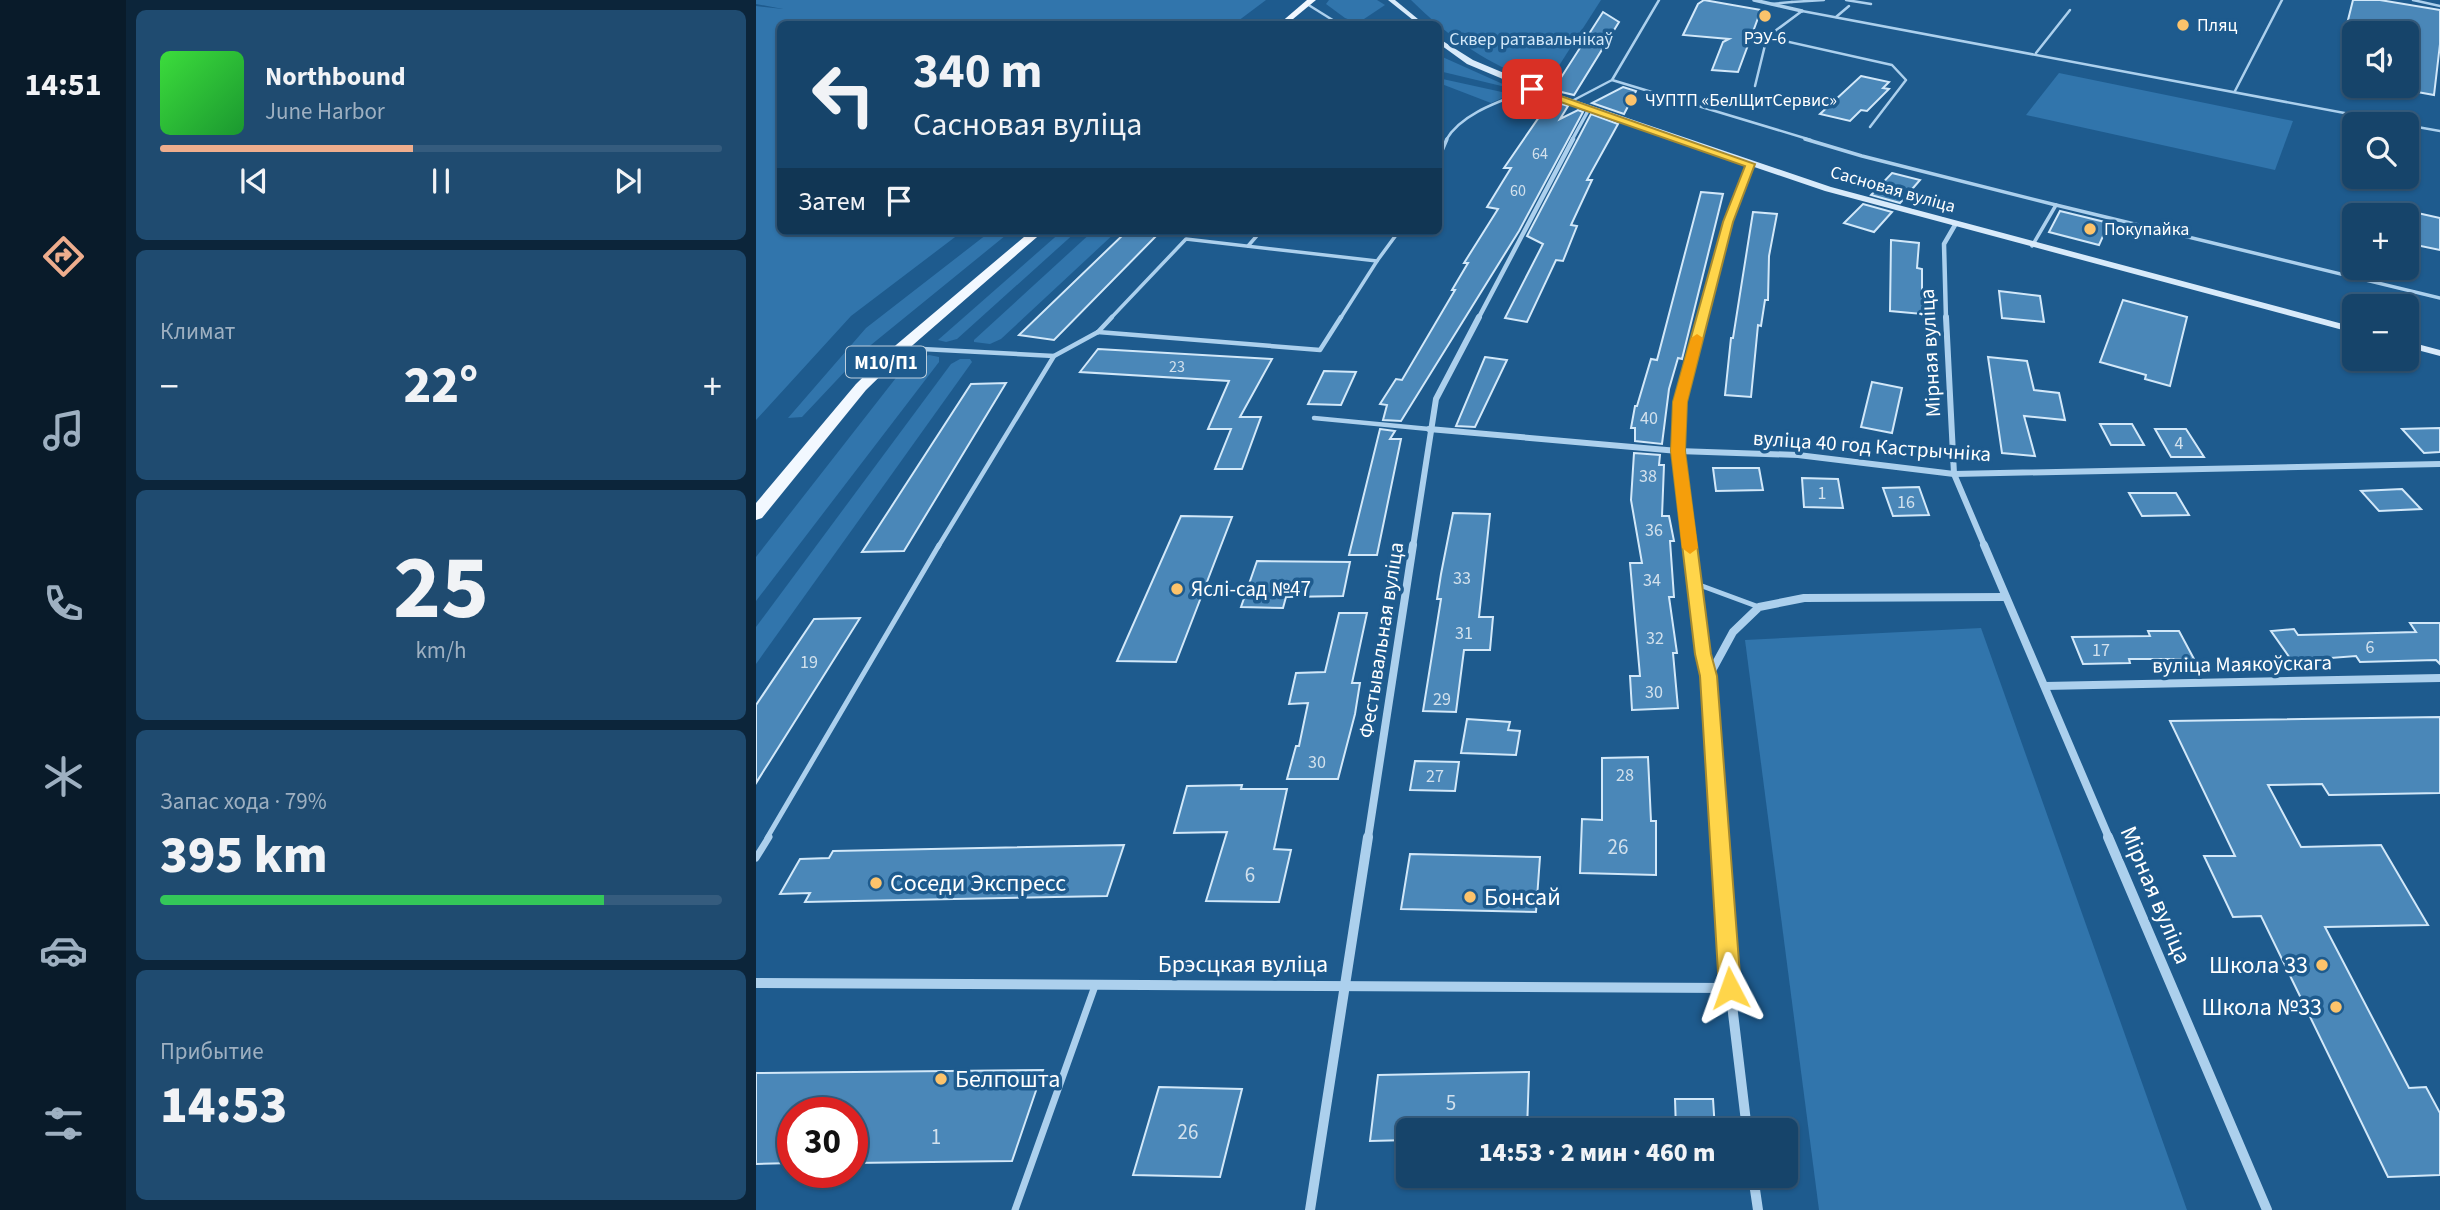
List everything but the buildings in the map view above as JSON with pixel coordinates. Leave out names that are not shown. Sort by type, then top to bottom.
[{"type":"main road","points":[[1287,21],[1311,1]]},
{"type":"main road","points":[[1395,1],[1418,21]]},
{"type":"main road","name":"Сасновая вуліца","points":[[1442,43],[1470,62],[1532,89],[1750,164],[1955,225],[2342,327]]},
{"type":"main road","name":"М10/П1","points":[[756,514],[860,387],[901,348],[1033,235]]},
{"type":"main road","points":[[2419,347],[2440,353]]},
{"type":"street","points":[[1754,0],[1802,11]]},
{"type":"street","name":"Фестывальная вуліца","points":[[1310,1210],[1429,429],[1436,399],[1589,109]]},
{"type":"street","points":[[1746,1118],[1730,988],[1709,676],[1703,654],[1678,451],[1680,402],[1728,222],[1750,164]]},
{"type":"street","name":"Мірная вуліца","points":[[1955,225],[1944,244],[1946,339],[1954,474],[2267,1210]]},
{"type":"street","name":"вуліца 40 год Кастрычніка","points":[[1429,429],[1678,451],[1798,455],[1954,474],[2440,464]]},
{"type":"street","points":[[1709,676],[1733,632],[1759,607],[1804,598],[2005,597]]},
{"type":"street","name":"вуліца Маякоўскага","points":[[2045,686],[2440,678]]},
{"type":"street","name":"Брэсцкая вуліца","points":[[756,983],[1730,988]]},
{"type":"street","points":[[1755,1188],[1758,1210]]},
{"type":"lane","points":[[1570,102],[1612,80],[1659,0]]},
{"type":"lane","points":[[1792,2],[1801,0]]},
{"type":"lane","points":[[1771,4],[1824,0]]},
{"type":"lane","points":[[1846,0],[1871,4]]},
{"type":"lane","points":[[2235,91],[2282,0]]},
{"type":"lane","points":[[2413,0],[2440,6]]},
{"type":"lane","points":[[1311,1],[1335,21]]},
{"type":"lane","points":[[1836,17],[1849,6]]},
{"type":"lane","points":[[2036,53],[2070,10]]},
{"type":"lane","points":[[1755,86],[1767,37],[1802,11],[2342,112]]},
{"type":"lane","points":[[1767,37],[1892,65],[1906,80],[1870,127]]},
{"type":"lane","points":[[1612,80],[1861,156],[2440,299]]},
{"type":"lane","points":[[1442,152],[1449,135],[1467,120],[1532,89]]},
{"type":"lane","points":[[2419,127],[2440,131]]},
{"type":"lane","points":[[2032,246],[2056,205]]},
{"type":"lane","points":[[1248,246],[1258,235]]},
{"type":"lane","points":[[1098,332],[1320,350],[1396,235]]},
{"type":"lane","points":[[756,858],[957,515],[1054,356],[1098,332],[1186,239],[1377,261]]},
{"type":"lane","points":[[901,348],[1054,356]]},
{"type":"lane","points":[[1314,418],[1429,429]]},
{"type":"lane","points":[[1694,583],[1759,607]]},
{"type":"lane","points":[[1015,1210],[1072,1059],[1096,984]]},
{"type":"green space","points":[[756,0],[1266,0],[1238,21],[777,21],[777,235],[958,235],[851,316],[756,420],[756,6],[783,9],[756,4]]},
{"type":"green space","points":[[1329,0],[1377,0],[1385,5],[1361,21],[1353,21],[1326,4]]},
{"type":"green space","name":"Сквер ратавальнікаў","points":[[1411,0],[1601,0],[1546,86],[1489,60],[1442,28],[1442,21],[1434,21]]},
{"type":"green space","points":[[1442,57],[1514,89],[1442,72]]},
{"type":"green space","points":[[2059,73],[2293,121],[2275,170],[2026,115]]},
{"type":"green space","points":[[1442,79],[1511,94],[1491,103],[1442,84]]},
{"type":"green space","points":[[986,235],[1006,235],[866,349],[802,417],[788,418],[866,328]]},
{"type":"green space","points":[[1057,235],[1073,235],[957,339],[946,342],[938,340]]},
{"type":"green space","points":[[1089,235],[1113,235],[1001,339],[990,344],[974,340]]},
{"type":"green space","points":[[929,355],[939,357],[939,362],[756,601],[756,557],[899,374],[914,360]]},
{"type":"green space","points":[[960,359],[970,359],[972,362],[756,664],[756,627],[951,364]]},
{"type":"green space","points":[[1981,628],[2187,1210],[1819,1210],[1745,640]]},
{"type":"slow traffic","points":[[1690,548],[1678,451],[1680,402],[1697,338]]},
{"type":"place","name":"РЭУ-6","points":[[1765,16]]},
{"type":"place","name":"Пляц","points":[[2183,25]]},
{"type":"place","name":"ЧУПТП «БелЩитСервис»","points":[[1631,100]]},
{"type":"place","name":"Покупайка","points":[[2090,229]]},
{"type":"place","name":"Яслі-сад №47","points":[[1177,589]]},
{"type":"place","name":"Соседи Экспресс","points":[[876,883]]},
{"type":"place","name":"Бонсай","points":[[1470,897]]},
{"type":"place","name":"Школа 33","points":[[2322,965]]},
{"type":"place","name":"Школа №33","points":[[2336,1007]]},
{"type":"place","name":"Белпошта","points":[[941,1079]]},
{"type":"route","points":[[1532,89],[1750,164],[1728,222],[1680,402],[1678,451],[1703,654],[1709,676],[1730,988]]}]
